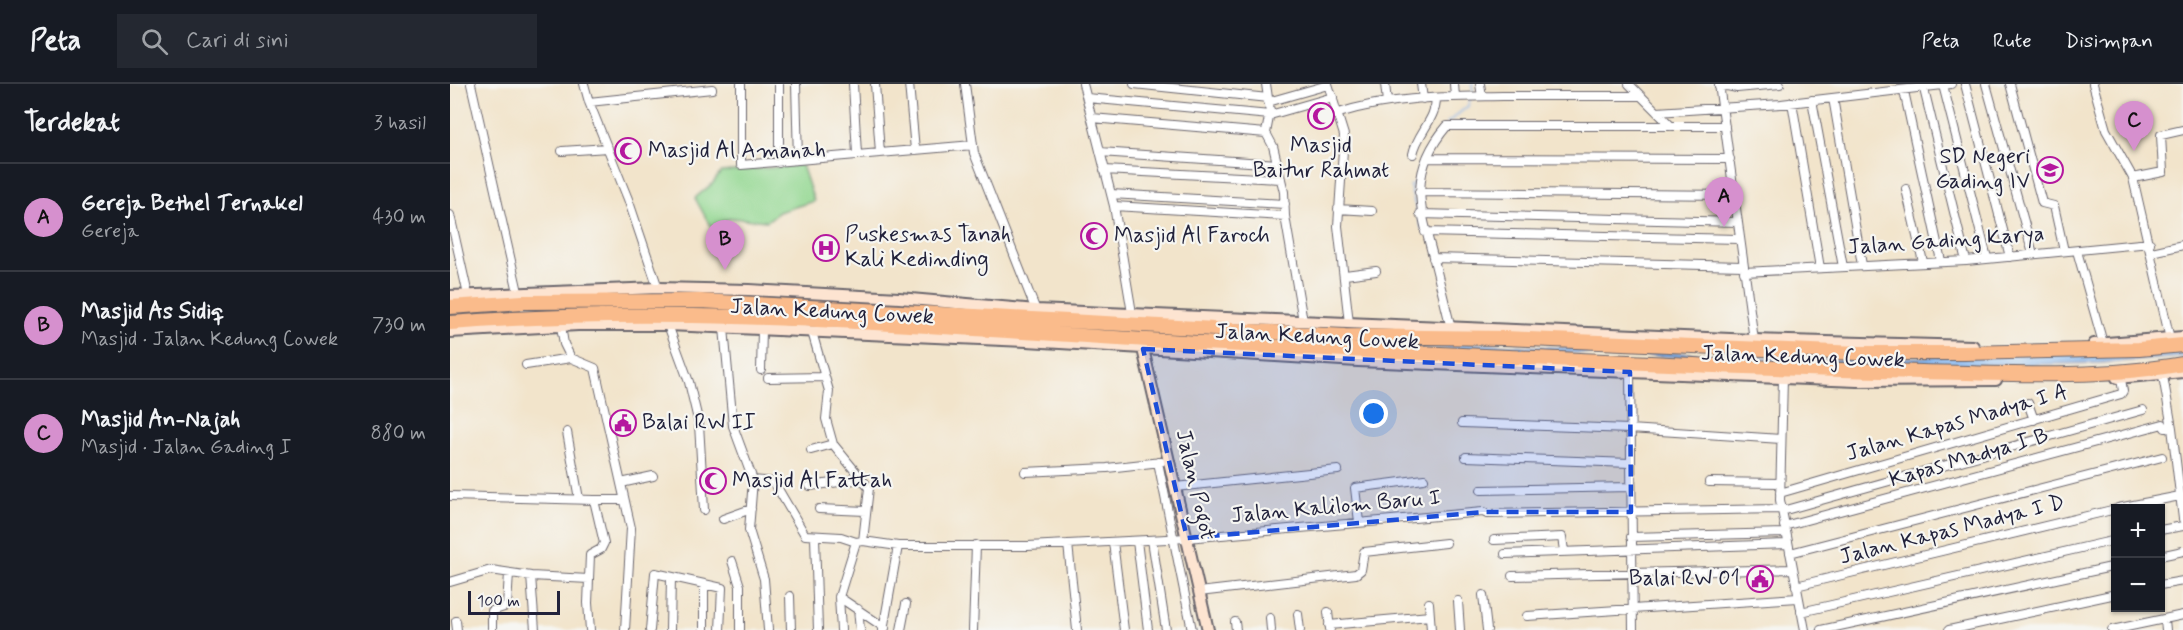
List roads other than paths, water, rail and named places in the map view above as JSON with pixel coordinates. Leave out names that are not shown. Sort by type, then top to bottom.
[{"type":"highway","name":"Jalan Kedung Cowek","points":[[450,307],[749,296],[813,317]]},
{"type":"highway","name":"Jalan Kedung Cowek","points":[[829,314],[1027,337],[1498,362],[1831,365],[1922,372],[1993,374],[2166,372],[2183,364]]},
{"type":"highway","name":"Jalan Kedung Cowek","points":[[450,323],[488,325],[614,316],[813,317],[829,314],[1037,314],[1345,336],[1449,332],[1506,333],[1768,350],[1852,359],[2176,342]]},
{"type":"highway","points":[[1768,350],[1831,355],[1831,365]]},
{"type":"highway","points":[[1852,359],[1852,367],[1922,372]]},
{"type":"main road","name":"Jalan Kedung Cowek","points":[[450,296],[658,288],[749,296],[899,298],[1037,314],[1132,313],[1349,323],[1449,332]]},
{"type":"main road","name":"Jalan Kedung Cowek","points":[[450,332],[488,325],[668,324],[762,330],[813,317],[1143,349],[1498,362],[1630,372],[1932,381],[2120,374]]},
{"type":"main road","name":"Jalan Kedung Cowek","points":[[1506,333],[1963,346],[2103,343],[2120,346]]},
{"type":"main road","name":"Jalan Kedung Cowek","points":[[2176,342],[2183,337]]},
{"type":"main road","name":"Jalan Pogot","points":[[1143,349],[1164,462],[1175,487],[1208,630]]},
{"type":"main road","name":"Jalan Kedung Cowek","points":[[2166,372],[2183,372]]},
{"type":"street","points":[[471,84],[518,292]]},
{"type":"street","points":[[584,84],[628,199],[658,288]]},
{"type":"street","points":[[741,84],[740,163],[779,163],[973,145]]},
{"type":"street","points":[[778,84],[779,163]]},
{"type":"street","points":[[796,84],[798,160]]},
{"type":"street","points":[[853,84],[857,154]]},
{"type":"street","points":[[875,84],[880,153]]},
{"type":"street","points":[[909,84],[915,150]]},
{"type":"street","points":[[965,84],[973,145],[1037,314]]},
{"type":"street","points":[[1083,84],[1114,206],[1132,313]]},
{"type":"street","points":[[1134,84],[1268,100],[1328,85],[1339,113],[1344,135],[1338,209],[1349,323]]},
{"type":"street","points":[[1266,84],[1270,115],[1266,132],[1281,178],[1303,321]]},
{"type":"street","points":[[1385,84],[1387,102]]},
{"type":"street","points":[[1421,84],[1422,99]]},
{"type":"street","points":[[1454,84],[1455,97]]},
{"type":"street","points":[[1475,97],[1480,84]]},
{"type":"street","points":[[1629,84],[1671,126]]},
{"type":"street","points":[[1754,340],[1739,240],[1736,195],[1719,89],[1780,84]]},
{"type":"street","points":[[1965,84],[2010,257]]},
{"type":"street","points":[[1986,84],[2033,254]]},
{"type":"street","points":[[2010,84],[2042,203],[2054,206],[2064,251]]},
{"type":"street","points":[[1657,112],[1781,104],[1947,85],[1987,258]]},
{"type":"street","points":[[2096,85],[2106,130],[2133,178],[2176,342]]},
{"type":"street","points":[[589,102],[712,89]]},
{"type":"street","points":[[1924,89],[1966,261]]},
{"type":"street","points":[[1904,91],[1941,261]]},
{"type":"street","points":[[1339,113],[1387,102],[1436,98],[1641,96]]},
{"type":"street","points":[[1087,98],[1270,115],[1333,97]]},
{"type":"street","points":[[1413,154],[1416,140],[1436,112],[1436,98]]},
{"type":"street","points":[[1833,98],[1862,265]]},
{"type":"street","points":[[1812,100],[1843,267]]},
{"type":"street","points":[[1792,102],[1820,268]]},
{"type":"street","points":[[1092,118],[1266,132]]},
{"type":"street","points":[[1449,332],[1433,258],[1420,214],[1419,192],[1427,158],[1436,139],[1447,126],[1725,126]]},
{"type":"street","points":[[2133,178],[2163,172],[2161,135],[2183,130]]},
{"type":"street","points":[[562,151],[608,148]]},
{"type":"street","points":[[1100,152],[1278,164]]},
{"type":"street","points":[[1427,158],[1730,159]]},
{"type":"street","points":[[1104,170],[1281,178]]},
{"type":"street","points":[[1906,189],[1923,262]]},
{"type":"street","points":[[1419,192],[1736,195]]},
{"type":"street","points":[[1111,194],[1285,204]]},
{"type":"street","points":[[1114,206],[1286,216]]},
{"type":"street","points":[[1338,209],[1372,211]]},
{"type":"street","points":[[1420,214],[1738,222]]},
{"type":"street","points":[[450,215],[468,296]]},
{"type":"street","points":[[1425,232],[1739,240]]},
{"type":"street","name":"Jalan Gading Karya","points":[[1433,258],[1744,269],[1820,268],[1966,261],[2064,251],[2183,245]]},
{"type":"street","points":[[2077,251],[2103,343]]},
{"type":"street","points":[[1344,275],[1376,271]]},
{"type":"street","points":[[813,317],[829,395],[826,419],[833,444],[870,488],[859,542],[839,597],[841,630]]},
{"type":"street","points":[[668,324],[688,382],[699,424],[704,510]]},
{"type":"street","points":[[561,326],[564,344],[571,358]]},
{"type":"street","points":[[724,328],[733,426],[753,480],[749,531],[766,587],[768,630]]},
{"type":"street","points":[[761,370],[762,330]]},
{"type":"street","points":[[526,364],[571,358],[596,368],[632,540],[627,567],[625,630]]},
{"type":"street","points":[[1630,372],[1633,630]]},
{"type":"street","points":[[2166,372],[2183,519]]},
{"type":"street","name":"Jalan Kapas Madya I A","points":[[1780,493],[2121,394],[2123,391],[2120,374]]},
{"type":"street","points":[[768,378],[824,377]]},
{"type":"street","points":[[1783,378],[1780,493],[1784,530],[1805,630]]},
{"type":"street","points":[[2028,403],[2034,420]]},
{"type":"street","name":"Jalan Kalilom Baru I","points":[[815,537],[841,537],[859,542],[898,546],[1044,545],[1187,538],[1483,512],[1486,514],[1782,510],[2143,410]]},
{"type":"street","points":[[1462,423],[1630,429],[1781,439]]},
{"type":"street","name":"Kapas Madya I B","points":[[1631,537],[1784,530],[2163,424],[2165,428],[2172,428]]},
{"type":"street","points":[[567,432],[579,500]]},
{"type":"street","points":[[811,450],[833,444]]},
{"type":"street","points":[[1790,553],[2162,457]]},
{"type":"street","points":[[1466,458],[1630,463]]},
{"type":"street","points":[[1025,472],[1107,468],[1164,462]]},
{"type":"street","name":"Jalan Pogot","points":[[1164,462],[1173,539],[1192,630]]},
{"type":"street","points":[[1175,487],[1338,471]]},
{"type":"street","points":[[621,483],[653,476]]},
{"type":"street","points":[[810,486],[861,479]]},
{"type":"street","points":[[1359,522],[1355,488],[1424,479]]},
{"type":"street","points":[[753,480],[774,482],[802,532],[815,537],[818,630]]},
{"type":"street","points":[[1709,482],[1780,483]]},
{"type":"street","points":[[1481,490],[1630,487]]},
{"type":"street","points":[[450,496],[624,500]]},
{"type":"street","name":"Jalan Kapas Madya I D","points":[[2141,504],[2180,496]]},
{"type":"street","points":[[590,630],[590,555],[601,549],[604,543],[594,500]]},
{"type":"street","points":[[723,519],[751,509]]},
{"type":"street","points":[[819,509],[866,512]]},
{"type":"street","name":"Jalan Kapas Madya I D","points":[[1796,586],[2111,510]]},
{"type":"street","points":[[2165,529],[2183,526]]},
{"type":"street","points":[[1494,540],[1562,537],[1564,552]]},
{"type":"street","points":[[1152,540],[1166,630]]},
{"type":"street","points":[[1137,541],[1148,630]]},
{"type":"street","points":[[1801,612],[2111,541]]},
{"type":"street","points":[[1113,542],[1124,630]]},
{"type":"street","points":[[1199,592],[1356,574],[1361,570],[1364,552],[1446,543]]},
{"type":"street","points":[[1068,544],[1077,630]]},
{"type":"street","points":[[1505,554],[1787,544]]},
{"type":"street","points":[[839,597],[884,628],[898,546]]},
{"type":"street","points":[[972,630],[976,546]]},
{"type":"street","points":[[2165,555],[2183,551]]},
{"type":"street","points":[[732,561],[740,586],[740,630]]},
{"type":"street","points":[[1821,630],[2111,567]]},
{"type":"street","points":[[1512,576],[1793,569]]},
{"type":"street","points":[[450,582],[491,570],[531,576],[589,579]]},
{"type":"street","points":[[492,630],[492,612],[507,606],[509,573]]},
{"type":"street","points":[[650,630],[653,574],[722,589],[720,630]]},
{"type":"street","points":[[531,576],[535,630]]},
{"type":"street","points":[[670,630],[671,577]]},
{"type":"street","points":[[2165,584],[2183,581]]},
{"type":"street","points":[[704,586],[704,630]]},
{"type":"street","points":[[1483,595],[1487,630]]},
{"type":"street","points":[[1949,630],[2111,595]]},
{"type":"street","points":[[790,596],[791,630]]},
{"type":"street","points":[[1527,616],[1632,611],[1798,598]]},
{"type":"street","points":[[1458,601],[1460,630]]},
{"type":"street","points":[[1429,603],[1431,630]]},
{"type":"street","points":[[901,630],[906,604]]},
{"type":"street","points":[[858,609],[860,630]]},
{"type":"street","points":[[1328,612],[1329,628],[1430,616]]},
{"type":"street","points":[[1298,614],[1300,630]]},
{"type":"street","points":[[2117,630],[2183,615]]},
{"type":"street","points":[[1270,618],[1271,630]]},
{"type":"street","points":[[2165,620],[2166,630]]},
{"type":"street","points":[[456,621],[457,630]]},
{"type":"water","points":[[612,303],[1830,360],[2183,349],[2183,357],[2100,363],[1927,366],[1356,345],[730,311],[612,309],[450,318],[450,310]]},
{"type":"waterway","points":[[1472,84],[1473,92]]},
{"type":"waterway","points":[[1447,123],[1468,106],[1470,99]]},
{"type":"waterway","points":[[1417,212],[1410,186],[1418,180]]},
{"type":"waterway","points":[[1418,216],[1422,229]]},
{"type":"place","name":"Masjid Baitur Rahmat","points":[[1321,116]]},
{"type":"place","name":"Masjid Al Amanah","points":[[628,151]]},
{"type":"place","name":"Masjid An-Najah","points":[[2134,151]]},
{"type":"place","name":"SD Negeri Gading IV","points":[[2050,170]]},
{"type":"place","name":"Gereja Bethel Ternakel","points":[[1724,227]]},
{"type":"place","name":"Masjid Al Faroch","points":[[1094,236]]},
{"type":"place","name":"Puskesmas Tanah Kali Kedinding","points":[[826,248]]},
{"type":"place","name":"Masjid As Sidiq","points":[[725,270]]},
{"type":"place","name":"Balai RW II","points":[[623,423]]},
{"type":"place","name":"Masjid Al Fattah","points":[[713,481]]},
{"type":"place","name":"Balai RW 01","points":[[1760,579]]}]
